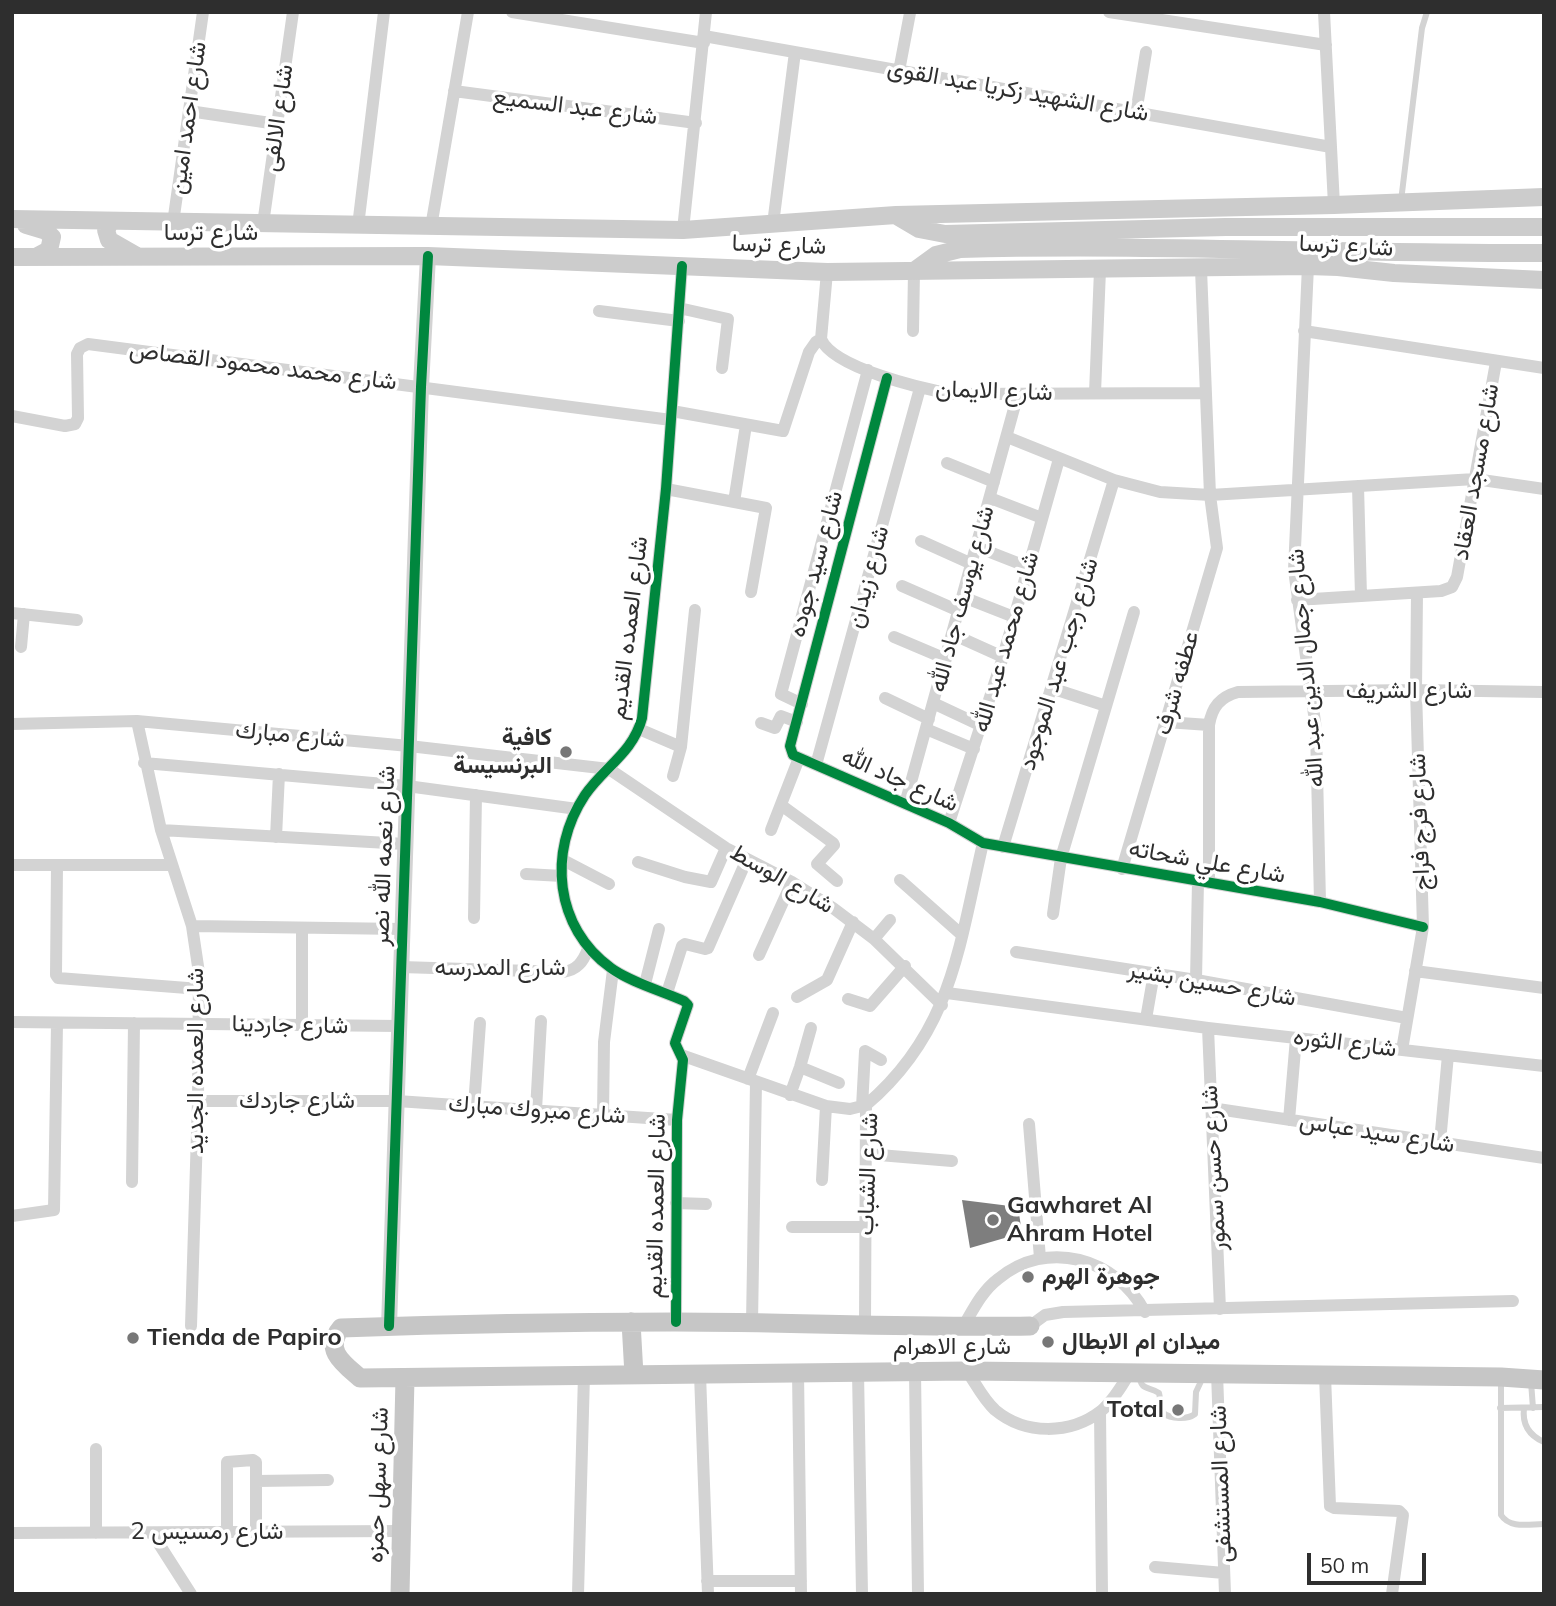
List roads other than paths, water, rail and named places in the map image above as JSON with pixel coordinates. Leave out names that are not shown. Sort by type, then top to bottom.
[{"type":"main road","name":"شارع ترسا","points":[[12,220],[683,230],[895,215],[1334,205],[1544,197]]},
{"type":"main road","points":[[895,215],[919,229],[945,234],[1226,227],[1544,227]]},
{"type":"main road","points":[[12,220],[46,231],[52,237],[50,250],[36,257]]},
{"type":"main road","points":[[110,221],[106,230],[109,240],[141,258]]},
{"type":"main road","points":[[914,271],[936,255],[960,249],[1544,253]]},
{"type":"main road","name":"شارع ترسا","points":[[12,257],[428,256],[827,272],[1308,266],[1544,281]]},
{"type":"main road","points":[[631,1322],[634,1375]]},
{"type":"main road","name":"شارع الاهرام","points":[[1030,1326],[676,1322],[389,1326],[341,1328],[334,1340],[335,1354],[339,1361],[360,1378],[967,1371],[1501,1377],[1537,1380]]},
{"type":"main road","name":"شارع سهل حمزه","points":[[400,1594],[405,1378]]},
{"type":"street","name":"شارع احمد امين","points":[[173,223],[203,12]]},
{"type":"street","name":"شارع الالفى","points":[[263,225],[293,12]]},
{"type":"street","points":[[358,226],[384,12]]},
{"type":"street","points":[[431,227],[468,12]]},
{"type":"street","name":"شارع الشهيد زكريا عبد القوى","points":[[512,12],[796,52],[1331,147]]},
{"type":"street","points":[[683,230],[706,12]]},
{"type":"street","points":[[1109,12],[1326,46]]},
{"type":"street","points":[[1324,12],[1334,205]]},
{"type":"street","points":[[899,71],[910,13]]},
{"type":"street","points":[[772,224],[796,52]]},
{"type":"street","points":[[1136,113],[1146,52]]},
{"type":"street","name":"شارع عبد السميع","points":[[454,91],[696,122]]},
{"type":"street","points":[[189,111],[277,124]]},
{"type":"street","name":"شارع نعمه الله نصر","points":[[389,1326],[421,387],[428,256]]},
{"type":"street","name":"شارع العمده القديم","points":[[676,1322],[677,1120],[683,1060],[675,1043],[688,1005],[613,970],[588,949],[568,915],[562,876],[567,834],[577,809],[585,794],[630,747],[639,729],[666,489],[682,266]]},
{"type":"street","name":"شارع جمال الدين عبد الله","points":[[1308,266],[1293,543],[1297,600],[1317,749],[1320,902]]},
{"type":"street","name":"عطفه شرف","points":[[1122,869],[1217,548],[1210,495],[1201,269]]},
{"type":"street","points":[[1095,393],[1100,270]]},
{"type":"street","points":[[913,331],[914,271]]},
{"type":"street","points":[[821,339],[827,272]]},
{"type":"street","points":[[599,311],[729,319],[722,368]]},
{"type":"street","points":[[1304,331],[1544,368]]},
{"type":"street","name":"شارع محمد محمود القصاص","points":[[12,416],[65,426],[75,424],[78,418],[77,354],[79,348],[88,344],[784,431],[809,352],[821,339]]},
{"type":"street","name":"شارع الايمان","points":[[821,339],[829,351],[887,378],[953,394],[1206,393]]},
{"type":"street","name":"شارع مسجد العقاد","points":[[1417,593],[1447,590],[1456,583],[1496,362]]},
{"type":"street","points":[[802,704],[780,694],[868,370]]},
{"type":"street","name":"شارع سيد جوده","points":[[799,758],[790,749],[887,378]]},
{"type":"street","name":"شارع زيدان","points":[[816,765],[920,388]]},
{"type":"street","name":"شارع يوسف جاد الله","points":[[905,804],[1018,394]]},
{"type":"street","points":[[734,502],[746,425]]},
{"type":"street","points":[[1007,437],[1114,480],[1160,492],[1210,495],[1475,479],[1544,489]]},
{"type":"street","name":"شارع محمد عبد الله","points":[[949,823],[1003,657],[1059,459]]},
{"type":"street","points":[[947,463],[995,482]]},
{"type":"street","name":"شارع رجب عبد الموجود","points":[[1003,847],[1114,480]]},
{"type":"street","points":[[1358,486],[1361,596]]},
{"type":"street","points":[[666,489],[767,510],[751,592]]},
{"type":"street","points":[[990,498],[1042,518]]},
{"type":"street","points":[[921,541],[972,564]]},
{"type":"street","points":[[976,547],[1028,567]]},
{"type":"street","points":[[902,586],[959,611]]},
{"type":"street","points":[[1297,600],[1417,593]]},
{"type":"street","name":"شارع فرج فراج","points":[[1402,1050],[1423,928],[1416,690],[1417,593]]},
{"type":"street","points":[[963,597],[1014,617]]},
{"type":"street","points":[[673,776],[681,747],[695,610]]},
{"type":"street","points":[[1054,914],[1061,858],[1134,612]]},
{"type":"street","points":[[21,647],[18,614],[77,620]]},
{"type":"street","points":[[953,634],[1003,657]]},
{"type":"street","points":[[894,637],[946,659]]},
{"type":"street","points":[[1051,688],[1106,706]]},
{"type":"street","name":"شارع الشريف","points":[[1209,725],[1214,707],[1228,694],[1238,692],[1544,692]]},
{"type":"street","points":[[885,698],[974,749]]},
{"type":"street","points":[[933,704],[982,726]]},
{"type":"street","points":[[761,723],[775,728],[781,716],[797,722]]},
{"type":"street","name":"شارع مبارك","points":[[12,724],[136,721],[409,746],[609,769]]},
{"type":"street","name":"شارع العمده الجديد","points":[[136,721],[161,830],[192,926],[200,989],[191,1326]]},
{"type":"street","points":[[1166,722],[1209,725],[1196,980]]},
{"type":"street","points":[[639,729],[681,747]]},
{"type":"street","points":[[771,830],[799,758]]},
{"type":"street","name":"شارع جاد الله","points":[[799,758],[949,823],[983,843]]},
{"type":"street","points":[[144,763],[407,786],[577,809]]},
{"type":"street","name":"شارع الوسط","points":[[609,769],[726,848],[792,882],[853,922],[944,999]]},
{"type":"street","points":[[276,836],[279,774]]},
{"type":"street","points":[[474,918],[476,794]]},
{"type":"street","points":[[780,804],[833,843],[817,864],[838,881]]},
{"type":"street","points":[[161,830],[405,844]]},
{"type":"street","name":"شارع علي شحاته","points":[[983,843],[1320,902],[1423,928]]},
{"type":"street","name":"شارع الشباب","points":[[865,1325],[867,1154],[864,1106],[886,1087],[910,1060],[944,999],[983,843]]},
{"type":"street","points":[[638,862],[711,883],[726,848]]},
{"type":"street","points":[[667,993],[682,945],[705,950],[708,948],[747,859]]},
{"type":"street","points":[[563,860],[609,884]]},
{"type":"street","points":[[12,865],[172,865]]},
{"type":"street","points":[[57,865],[56,975],[63,979],[200,989]]},
{"type":"street","points":[[526,874],[562,876]]},
{"type":"street","points":[[900,880],[962,935]]},
{"type":"street","points":[[759,956],[792,882]]},
{"type":"street","points":[[874,939],[890,920]]},
{"type":"street","points":[[797,997],[827,980],[853,922]]},
{"type":"street","points":[[192,926],[402,929]]},
{"type":"street","points":[[302,928],[302,1025]]},
{"type":"street","points":[[645,984],[659,929]]},
{"type":"street","name":"شارع المدرسه","points":[[401,967],[563,972],[577,968],[588,949]]},
{"type":"street","name":"شارع حسين بشير","points":[[1016,952],[1196,980],[1407,1018]]},
{"type":"street","points":[[848,999],[870,1006],[905,966]]},
{"type":"street","points":[[603,1115],[604,1042],[613,970]]},
{"type":"street","points":[[1415,971],[1544,988]]},
{"type":"street","points":[[1146,1019],[1153,973]]},
{"type":"street","name":"شارع الثوره","points":[[944,999],[1146,1019],[1544,1066]]},
{"type":"street","points":[[752,1323],[752,1081],[773,1013]]},
{"type":"street","points":[[536,1110],[541,1021]]},
{"type":"street","name":"شارع جاردينا","points":[[12,1022],[399,1026]]},
{"type":"street","points":[[12,1216],[52,1212],[55,1209],[57,1023]]},
{"type":"street","points":[[132,1182],[134,1023]]},
{"type":"street","points":[[474,1106],[480,1023]]},
{"type":"street","points":[[790,1094],[811,1028]]},
{"type":"street","name":"شارع حسن سمور","points":[[1208,1028],[1220,1309]]},
{"type":"street","points":[[1289,1120],[1296,1038]]},
{"type":"street","points":[[681,1055],[826,1106],[850,1109],[864,1106],[865,1051],[881,1060]]},
{"type":"street","points":[[1440,1142],[1448,1055]]},
{"type":"street","points":[[800,1067],[839,1083]]},
{"type":"street","name":"شارع جاردك","points":[[198,1101],[397,1101]]},
{"type":"street","name":"شارع مبروك مبارك","points":[[397,1101],[677,1120]]},
{"type":"street","points":[[822,1180],[826,1106]]},
{"type":"street","name":"شارع سيد عباس","points":[[1211,1108],[1544,1158]]},
{"type":"street","points":[[1028,1124],[1040,1258]]},
{"type":"street","points":[[867,1154],[952,1161]]},
{"type":"street","points":[[676,1203],[706,1204]]},
{"type":"street","points":[[792,1227],[866,1227]]},
{"type":"street","points":[[964,1327],[976,1304],[996,1279],[1017,1266],[1040,1258],[1059,1256],[1097,1264],[1113,1274],[1128,1286],[1145,1312]]},
{"type":"street","points":[[1030,1326],[1045,1315],[1054,1313],[1513,1301]]},
{"type":"street","points":[[858,1371],[862,1594]]},
{"type":"street","points":[[915,1371],[918,1594]]},
{"type":"street","points":[[967,1371],[982,1395],[995,1409],[1010,1420],[1047,1430],[1084,1422],[1100,1412],[1135,1373]]},
{"type":"street","points":[[700,1374],[708,1587],[801,1587],[798,1372]]},
{"type":"street","name":"شارع المستشفى","points":[[1211,1373],[1225,1594]]},
{"type":"street","points":[[578,1594],[584,1375]]},
{"type":"street","points":[[1325,1375],[1330,1506],[1399,1511],[1403,1515],[1392,1594]]},
{"type":"street","points":[[1100,1412],[1102,1594]]},
{"type":"street","points":[[96,1449],[96,1533]]},
{"type":"street","points":[[227,1532],[228,1461],[255,1461],[256,1532]]},
{"type":"street","points":[[256,1481],[328,1480]]},
{"type":"street","name":"شارع رمسيس 2","points":[[12,1533],[401,1531]]},
{"type":"street","points":[[152,1533],[191,1594]]},
{"type":"street","points":[[1155,1567],[1224,1573]]},
{"type":"lane","points":[[1401,202],[1422,28],[1427,12]]},
{"type":"lane","points":[[1135,1373],[1141,1386],[1159,1393],[1163,1413],[1170,1417],[1192,1416],[1195,1413],[1196,1392],[1211,1373]]},
{"type":"lane","points":[[1501,1377],[1501,1515],[1508,1523],[1544,1524]]},
{"type":"lane","points":[[1533,1408],[1537,1380]]},
{"type":"lane","points":[[1500,1408],[1544,1408]]},
{"type":"lane","points":[[1524,1408],[1526,1428],[1544,1442]]},
{"type":"place","name":"كافية البرنسيسة","points":[[566,752]]},
{"type":"place","name":"Gawharet Al Ahram Hotel","points":[[993,1220]]},
{"type":"place","name":"جوهرة الهرم","points":[[1028,1277]]},
{"type":"place","name":"Tienda de Papiro","points":[[133,1338]]},
{"type":"place","name":"ميدان ام الابطال","points":[[1048,1342]]},
{"type":"place","name":"Total","points":[[1178,1410]]}]
